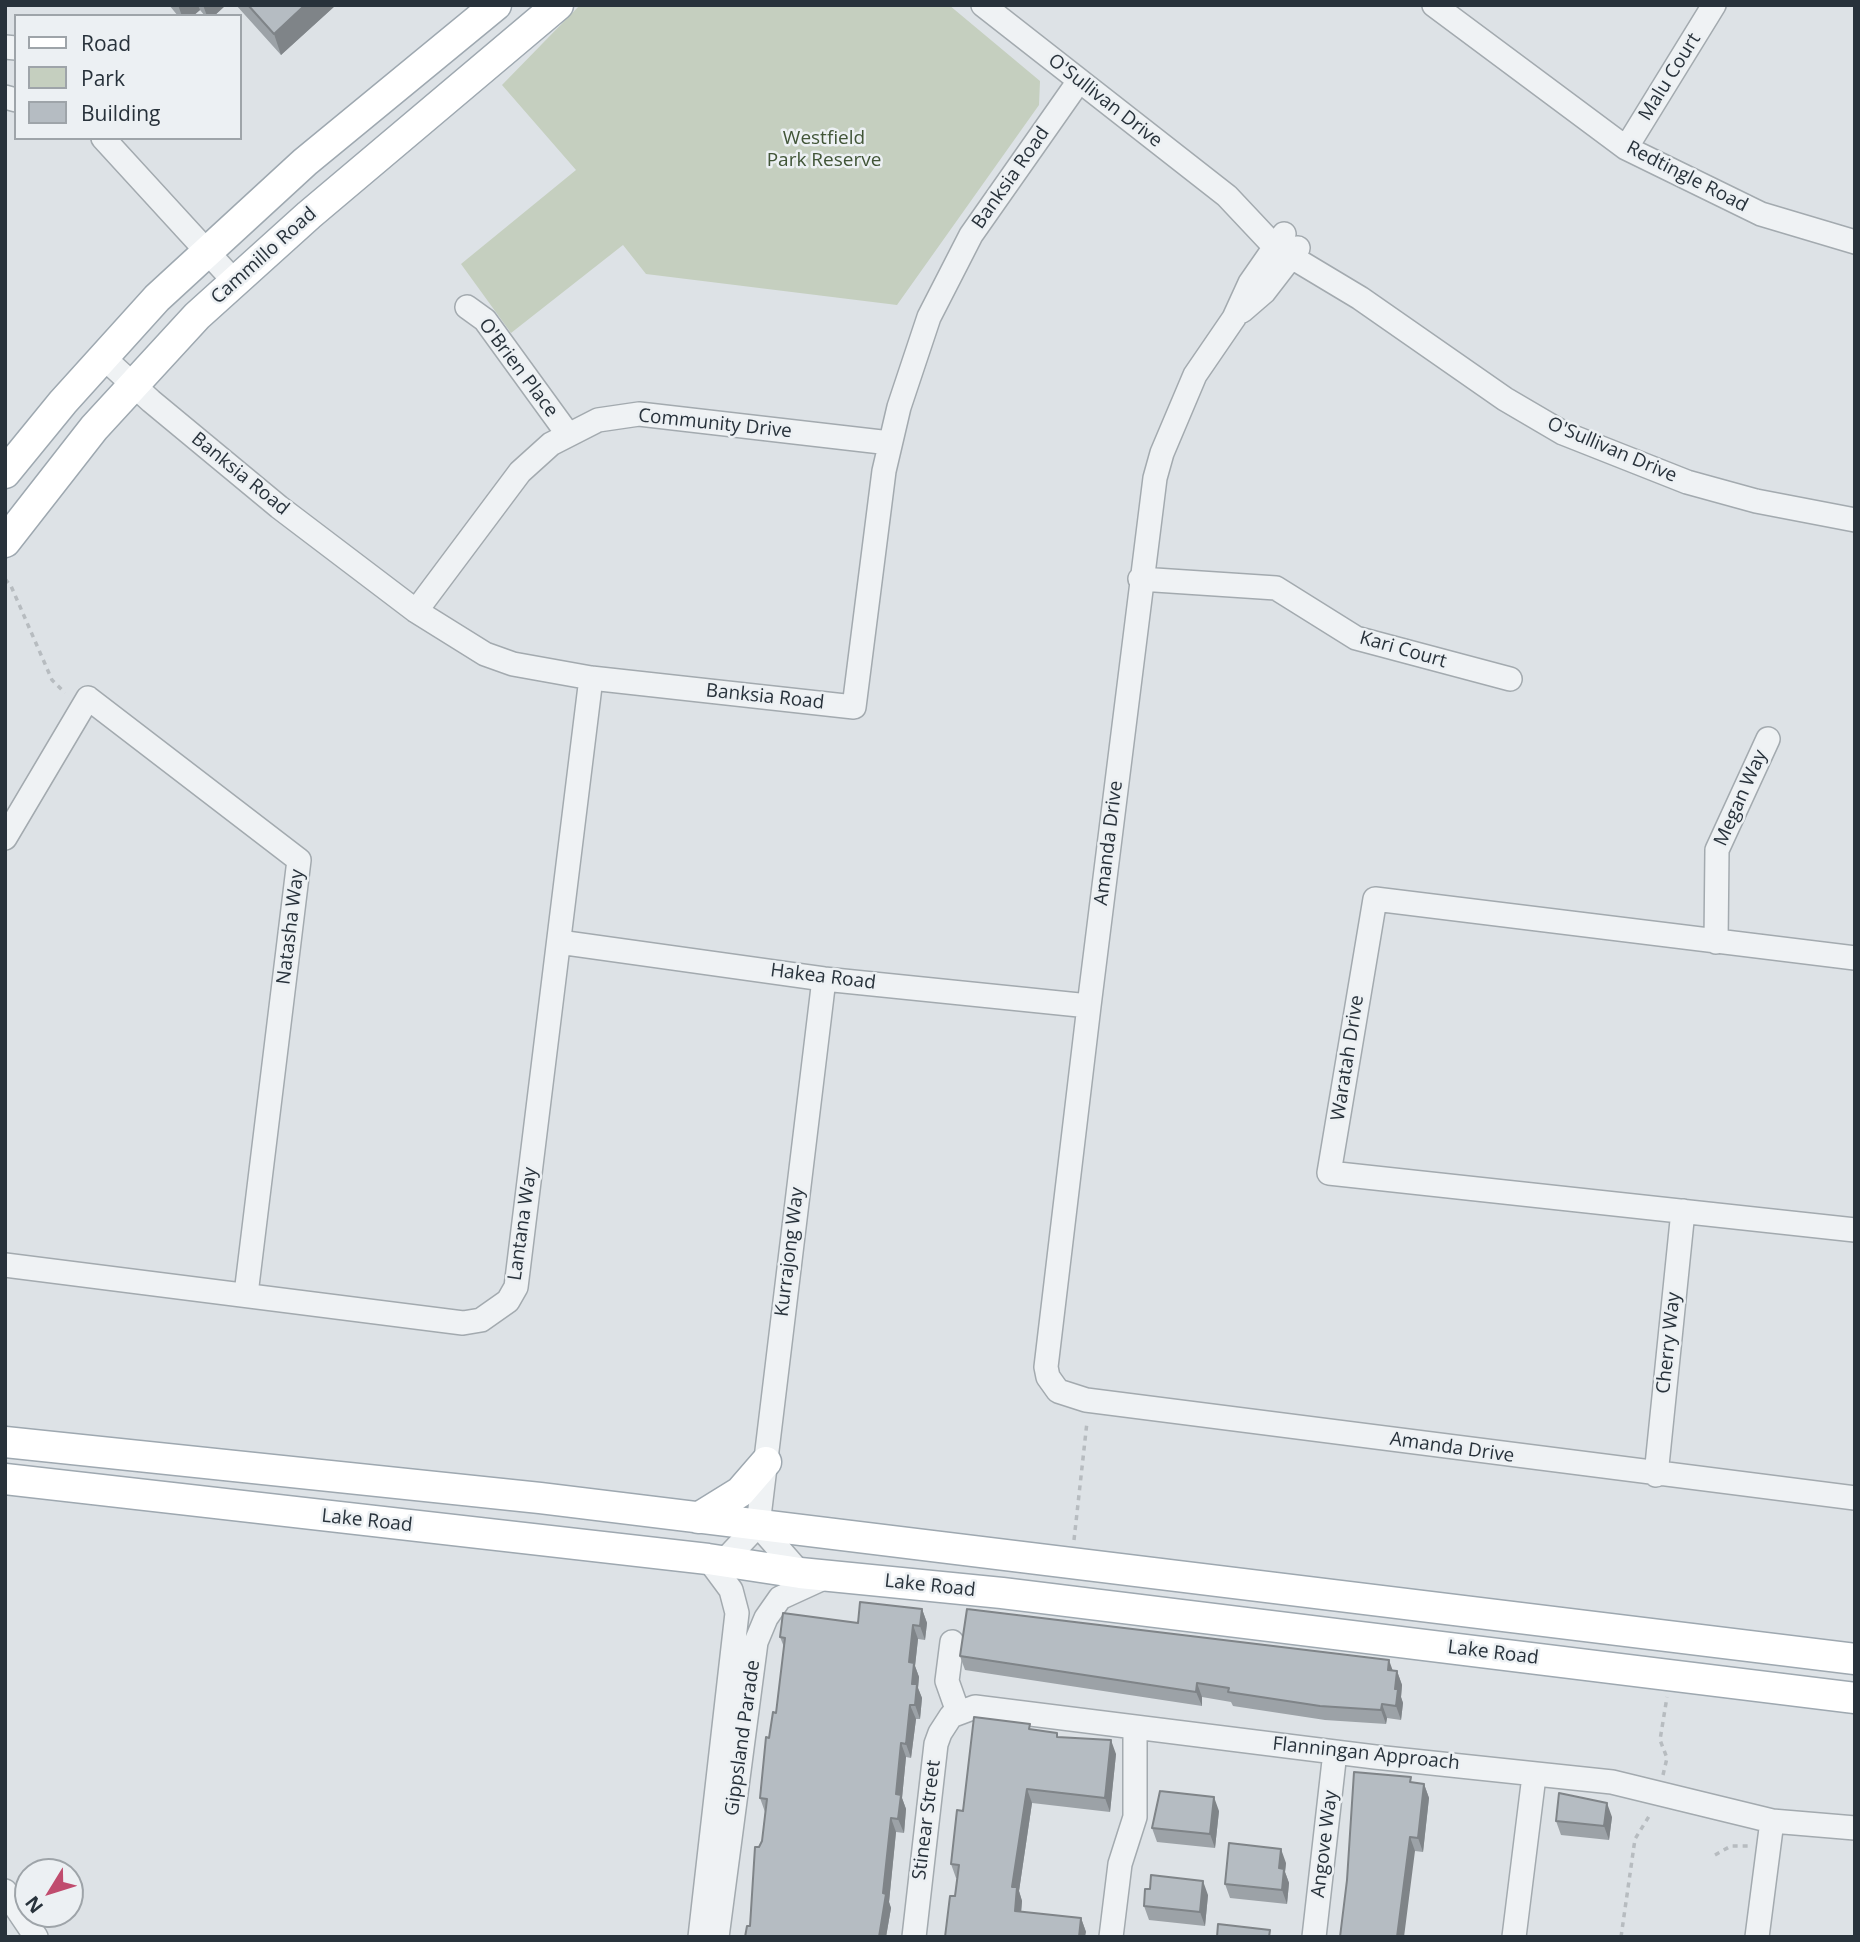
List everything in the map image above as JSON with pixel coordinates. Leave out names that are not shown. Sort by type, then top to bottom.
[{"type":"main road","points":[[5,473],[103,357],[206,252],[304,162],[496,5]]},
{"type":"main road","name":"Cammillo Road","points":[[5,542],[132,384],[234,281],[558,5]]},
{"type":"main road","name":"Lake Road","points":[[5,1443],[758,1525],[1855,1659]]},
{"type":"main road","points":[[698,1518],[740,1492],[766,1462]]},
{"type":"main road","name":"Lake Road","points":[[5,1479],[715,1560],[814,1574],[1016,1594],[1855,1698]]},
{"type":"street","name":"O'Sullivan Drive","points":[[983,5],[1227,196],[1254,206],[1287,247],[1335,268],[1360,298],[1486,386],[1563,433],[1687,482],[1756,501],[1855,520]]},
{"type":"street","name":"Redtingle Road","points":[[1434,5],[1626,148],[1761,214],[1855,242]]},
{"type":"street","name":"Malu Court","points":[[1626,148],[1714,5]]},
{"type":"street","name":"Banksia Road","points":[[103,357],[279,507],[416,611],[485,654],[513,664],[592,678],[854,707],[890,443],[929,317],[956,260],[1079,81]]},
{"type":"street","points":[[105,140],[234,281]]},
{"type":"street","name":"Amanda Drive","points":[[1287,247],[1264,292],[1234,318],[1195,375],[1162,453],[1140,579],[1045,1392],[1086,1400],[1656,1475],[1855,1498]]},
{"type":"street","name":"O'Brien Place","points":[[467,307],[485,320],[567,433]]},
{"type":"street","name":"Community Drive","points":[[416,611],[520,472],[567,433],[598,420],[639,414],[890,443]]},
{"type":"street","name":"Kari Court","points":[[1140,579],[1276,588],[1356,638],[1510,679]]},
{"type":"street","name":"Lantana Way","points":[[5,1265],[463,1323],[481,1320],[508,1301],[516,1287],[592,678]]},
{"type":"street","name":"Natasha Way","points":[[82,706],[88,698],[299,860],[246,1294]]},
{"type":"street","points":[[5,838],[82,706]]},
{"type":"street","name":"Megan Way","points":[[1716,942],[1717,850],[1768,739]]},
{"type":"street","name":"Waratah Drive","points":[[1855,958],[1375,899],[1329,1173],[1855,1230]]},
{"type":"street","name":"Hakea Road","points":[[559,942],[824,979],[1089,1006]]},
{"type":"street","name":"Kurrajong Way","points":[[758,1525],[824,979]]},
{"type":"street","name":"Cherry Way","points":[[1656,1475],[1683,1211]]},
{"type":"street","points":[[715,1560],[758,1525],[814,1574]]},
{"type":"street","name":"Gippsland Parade","points":[[700,1937],[737,1613],[731,1590],[715,1560]]},
{"type":"street","name":"Gippsland Parade","points":[[717,1937],[756,1642],[766,1618],[780,1598],[814,1574]]},
{"type":"street","points":[[952,1642],[947,1681],[958,1712]]},
{"type":"street","name":"Flanningan Approach","points":[[958,1712],[967,1708],[984,1707],[1335,1752],[1487,1767],[1534,1776],[1629,1784],[1772,1821],[1855,1828]]},
{"type":"street","name":"Stinear Street","points":[[914,1937],[936,1744],[945,1723],[958,1712]]},
{"type":"street","points":[[1111,1937],[1120,1864],[1135,1817],[1135,1727]]},
{"type":"street","name":"Angove Way","points":[[1314,1937],[1335,1752]]},
{"type":"street","points":[[1514,1937],[1534,1776]]},
{"type":"street","points":[[1757,1937],[1772,1821]]},
{"type":"street","points":[[5,1891],[36,1937]]},
{"type":"path","points":[[5,579],[11,586],[52,680],[82,706]]},
{"type":"path","points":[[1073,1549],[1088,1414]]},
{"type":"path","points":[[1661,1783],[1667,1758],[1660,1740],[1668,1692]]},
{"type":"path","points":[[1621,1937],[1635,1839],[1653,1809]]},
{"type":"path","points":[[1716,1855],[1731,1846],[1755,1847]]},
{"type":"green space","name":"Westfield Park Reserve","points":[[580,5],[949,5],[1040,81],[1039,105],[897,305],[646,274],[623,245],[511,333],[461,264],[576,170],[502,85]]},
{"type":"building","points":[[248,5],[305,5],[274,34]]},
{"type":"building","points":[[860,1602],[922,1609],[920,1626],[913,1625],[909,1662],[914,1663],[912,1684],[917,1684],[915,1705],[910,1705],[906,1744],[901,1743],[896,1794],[901,1795],[898,1819],[891,1818],[883,1893],[886,1894],[879,1937],[745,1937],[747,1926],[750,1926],[755,1847],[759,1847],[762,1841],[767,1799],[760,1798],[766,1737],[769,1738],[773,1712],[776,1713],[785,1638],[780,1637],[783,1613],[858,1623]]},
{"type":"building","points":[[967,1609],[1389,1660],[1388,1670],[1397,1671],[1396,1706],[1382,1704],[1381,1710],[1320,1706],[1228,1692],[1229,1688],[1197,1683],[1196,1692],[960,1656]]},
{"type":"building","points":[[974,1717],[1030,1724],[1029,1729],[1057,1733],[1057,1737],[1111,1740],[1105,1798],[1027,1789],[1012,1887],[1017,1887],[1015,1911],[1081,1918],[1079,1937],[945,1937],[950,1896],[955,1896],[959,1865],[951,1864],[957,1810],[963,1811]]},
{"type":"building","points":[[1354,1772],[1411,1777],[1410,1782],[1424,1784],[1418,1838],[1410,1837],[1397,1937],[1340,1937],[1347,1880]]},
{"type":"building","points":[[1160,1791],[1214,1797],[1210,1834],[1152,1828]]},
{"type":"building","points":[[1559,1793],[1607,1803],[1604,1826],[1556,1821]]},
{"type":"building","points":[[1229,1843],[1281,1849],[1279,1868],[1284,1869],[1282,1890],[1225,1884]]},
{"type":"building","points":[[1151,1875],[1203,1881],[1200,1912],[1144,1906],[1145,1889],[1150,1889]]},
{"type":"building","points":[[1218,1924],[1270,1930],[1269,1937],[1217,1937]]}]
